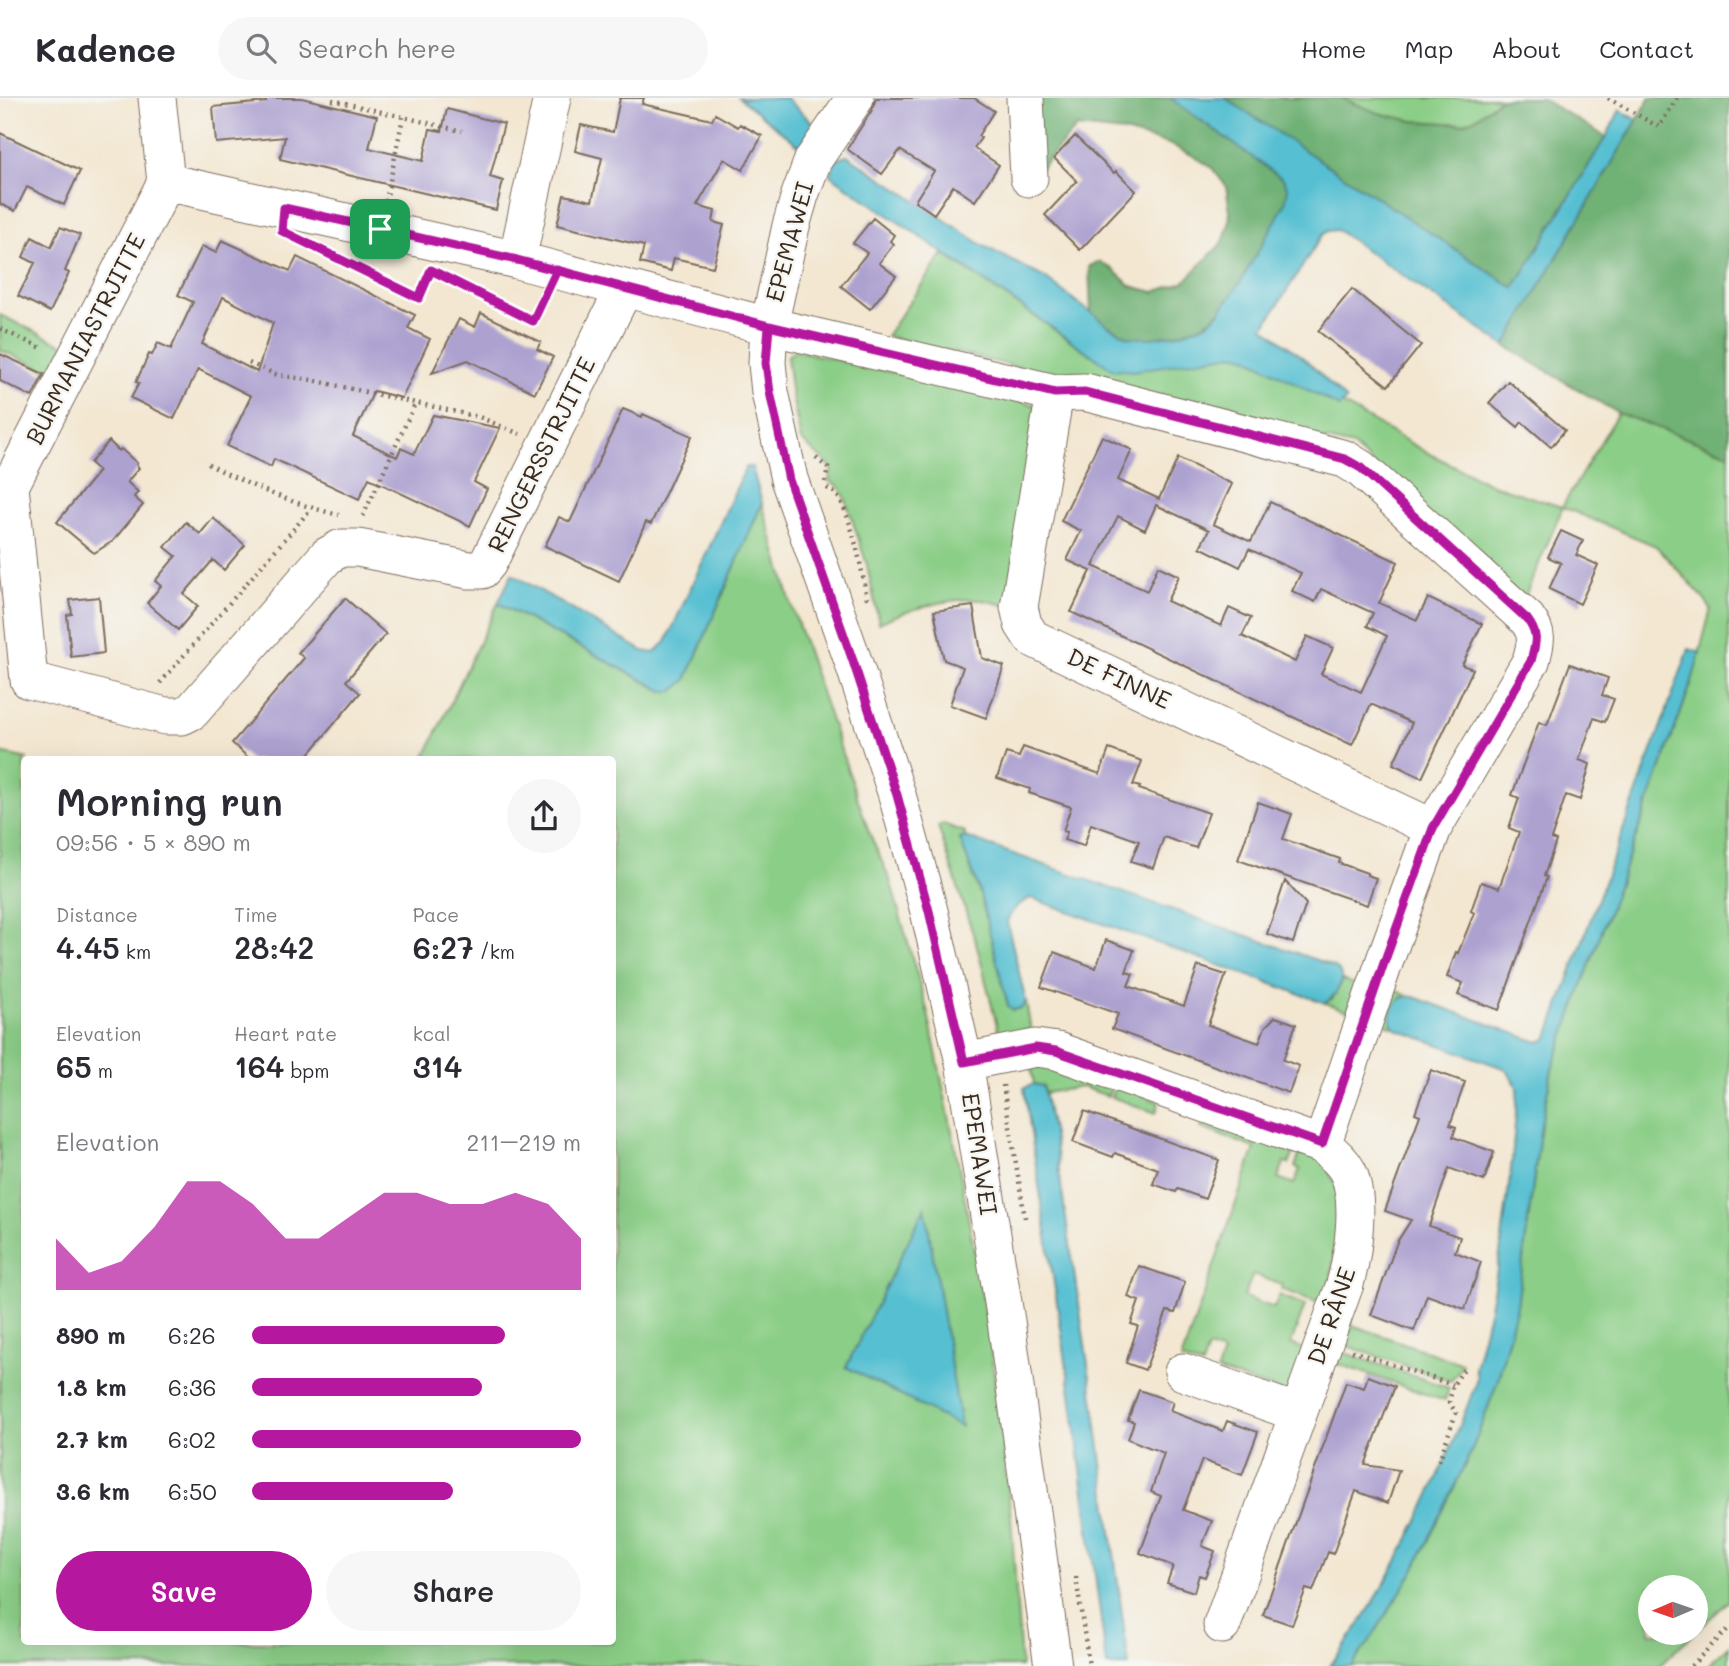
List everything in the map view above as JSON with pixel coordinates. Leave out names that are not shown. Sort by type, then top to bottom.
[{"type":"street","points":[[157,98],[166,182],[517,260],[769,326],[1055,393],[1085,392],[1345,459],[1361,468],[1527,619],[1534,629],[1535,644],[1531,661],[1433,828],[1322,1144]]},
{"type":"street","points":[[517,260],[552,98]]},
{"type":"street","name":"EPEMAWEI","points":[[855,98],[813,160],[800,195],[777,284],[769,326],[766,363],[789,480],[897,795],[929,911],[964,1062],[1006,1321],[1053,1666]]},
{"type":"street","points":[[1025,98],[1029,178]]},
{"type":"street","name":"BURMANIASTRJITTE","points":[[5,486],[74,362],[166,182]]},
{"type":"street","name":"RENGERSSTRJITTE","points":[[5,486],[29,680],[165,716],[182,716],[192,711],[327,556],[341,548],[358,548],[469,570],[482,570],[488,563],[624,289]]},
{"type":"street","name":"DE FINNE","points":[[1055,393],[1019,607],[1023,624],[1032,638],[1433,828]]},
{"type":"street","name":"DE RÂNE","points":[[964,1062],[1036,1048],[1056,1051],[1322,1144],[1338,1158],[1348,1173],[1353,1195],[1354,1223],[1353,1255],[1345,1284],[1222,1625]]},
{"type":"street","points":[[1183,1372],[1298,1413]]},
{"type":"path","points":[[1608,98],[1659,127],[1677,98]]},
{"type":"path","points":[[332,100],[462,131]]},
{"type":"path","points":[[380,229],[403,117]]},
{"type":"path","points":[[315,247],[419,298],[431,270],[439,274]]},
{"type":"path","points":[[446,278],[533,321],[557,270]]},
{"type":"path","points":[[0,329],[74,362]]},
{"type":"path","points":[[249,363],[277,375],[312,380],[479,417],[547,445]]},
{"type":"path","points":[[358,548],[361,520],[415,404]]},
{"type":"path","points":[[138,709],[311,509]]},
{"type":"path","points":[[1324,1341],[1453,1385]]},
{"type":"path","points":[[1439,1461],[1455,1413],[1449,1402],[1453,1385],[1466,1366]]},
{"type":"path","points":[[1691,1666],[1729,1629]]},
{"type":"green space","points":[[1023,98],[1170,98],[1283,179],[1288,195],[1282,210],[1235,291],[1217,314],[1199,326],[1174,335],[1148,339],[1127,336],[1112,329],[1091,313],[1089,266],[1100,262],[1131,286],[1154,292],[1184,282],[1223,242],[1229,224],[1226,186],[1212,168],[1169,144],[1124,132],[1077,127],[1032,178]]},
{"type":"green space","points":[[1225,98],[1341,98],[1378,113],[1413,121],[1462,124],[1476,118],[1501,98],[1541,98],[1606,137],[1514,288]]},
{"type":"green space","points":[[1341,98],[1501,98],[1476,118],[1462,124],[1413,121],[1378,113]]},
{"type":"green space","points":[[1650,98],[1729,98],[1729,454],[1618,413],[1505,346]]},
{"type":"green space","points":[[943,254],[1112,369],[1233,354],[1247,357],[1339,406],[1342,404],[1428,453],[1490,484],[1562,507],[1618,413],[1729,454],[1729,1601],[1708,1620],[1708,1575],[1638,1575],[1638,1645],[1681,1645],[1659,1666],[1351,1666],[1413,1572],[1472,1450],[1497,1383],[1517,1305],[1541,1124],[1552,1069],[1691,684],[1711,609],[1656,546],[1563,507],[1523,601],[1353,446],[886,336]]},
{"type":"green space","points":[[0,315],[72,349],[59,375],[0,350]]},
{"type":"green space","points":[[794,350],[1036,405],[1008,606],[981,600],[956,600],[915,609],[879,623],[867,565],[844,495],[838,486],[829,481],[832,468],[801,440],[787,357]]},
{"type":"green space","points":[[762,503],[792,607],[869,832],[890,880],[928,1013],[989,1333],[1011,1517],[1021,1666],[0,1666],[0,753],[21,758],[21,1645],[616,1645],[616,756],[425,756],[498,603],[663,691],[673,691],[686,680]]},
{"type":"green space","points":[[943,824],[965,832],[965,837],[960,839],[1021,1008],[1026,1002],[1031,1030],[1000,1038],[977,946],[938,826]]},
{"type":"green space","points":[[1342,980],[1357,985],[1348,1011],[1325,1003],[1333,998]]},
{"type":"green space","points":[[1388,987],[1406,995],[1400,998],[1392,1022],[1394,1027],[1376,1021]]},
{"type":"green space","points":[[1030,1064],[1112,1083],[1108,1096],[1082,1087],[1045,1093],[1043,1086],[1034,1084]]},
{"type":"green space","points":[[1116,1084],[1159,1102],[1156,1113],[1111,1097]]},
{"type":"green space","points":[[1205,1116],[1296,1148],[1289,1164],[1284,1163],[1278,1178],[1294,1184],[1300,1169],[1295,1167],[1301,1150],[1321,1157],[1342,1197],[1327,1306],[1281,1289],[1282,1285],[1253,1274],[1244,1297],[1274,1308],[1279,1295],[1305,1305],[1291,1344],[1309,1351],[1287,1393],[1217,1371],[1223,1353],[1208,1348],[1202,1366],[1181,1360],[1255,1148],[1201,1128]]},
{"type":"green space","points":[[1349,1324],[1463,1364],[1451,1381],[1341,1344]]},
{"type":"green space","points":[[1339,1351],[1449,1388],[1445,1401],[1335,1363]]},
{"type":"green space","points":[[1729,1645],[1729,1666],[1707,1666],[1727,1648]]},
{"type":"water","points":[[739,98],[786,98],[814,124],[801,147]]},
{"type":"water","points":[[1170,98],[1225,98],[1514,288],[1620,110],[1637,120],[1505,346],[1337,230],[1322,235],[1264,327],[1307,361],[1346,400],[1339,407],[1247,357],[1233,354],[1134,371],[1112,369],[830,175],[835,161],[847,155],[984,246],[1045,278],[1110,327],[1129,337],[1149,338],[1179,334],[1206,324],[1218,314],[1241,281],[1285,204],[1288,189],[1283,179]]},
{"type":"water","points":[[746,467],[752,467],[762,503],[686,680],[673,691],[663,691],[498,603],[512,574],[643,651],[654,653],[666,642]]},
{"type":"water","points":[[1689,649],[1700,653],[1691,684],[1552,1069],[1541,1124],[1517,1305],[1497,1383],[1472,1450],[1413,1572],[1351,1666],[1330,1666],[1373,1603],[1399,1557],[1434,1485],[1475,1386],[1475,1368],[1500,1254],[1512,1161],[1518,1088],[1506,1069],[1397,1029],[1393,1025],[1391,1014],[1395,1004],[1403,998],[1414,997],[1538,1042],[1547,1039]]},
{"type":"water","points":[[965,837],[1325,963],[1340,972],[1341,982],[1333,996],[1325,1003],[1031,898],[1016,907],[1007,922],[1026,1002],[1022,1008],[1013,1010],[1008,1006],[979,890],[960,839]]},
{"type":"water","points":[[1034,1084],[1043,1086],[1055,1145],[1096,1418],[1129,1666],[1107,1666],[1071,1394],[1024,1088]]},
{"type":"water","points":[[925,1207],[961,1427],[846,1367]]},
{"type":"building","points":[[265,98],[302,98],[377,116],[369,148],[423,161],[430,129],[442,131],[447,109],[504,124],[490,177],[503,181],[496,210],[280,159],[285,137],[216,143],[213,107],[266,102]]},
{"type":"building","points":[[620,98],[644,98],[642,104],[712,120],[715,114],[762,136],[743,170],[724,159],[697,206],[715,211],[713,222],[724,225],[713,267],[674,258],[671,271],[640,263],[644,246],[557,225],[564,195],[592,201],[602,158],[575,151],[581,125],[613,132]]},
{"type":"building","points":[[876,98],[974,98],[994,111],[978,136],[981,138],[974,148],[999,165],[975,201],[953,186],[934,214],[915,201],[934,171],[900,150],[882,174],[847,149],[872,110]]},
{"type":"building","points":[[0,133],[80,171],[64,205],[27,187],[15,211],[0,204]]},
{"type":"building","points":[[1075,136],[1136,191],[1080,250],[1045,215],[1077,181],[1054,158]]},
{"type":"building","points":[[873,218],[894,235],[890,241],[894,244],[879,263],[896,276],[870,309],[841,286],[867,253],[853,243]]},
{"type":"building","points":[[60,227],[80,235],[65,271],[69,273],[50,312],[18,296],[35,263],[23,257],[32,237],[51,247]]},
{"type":"building","points":[[222,240],[290,271],[297,257],[415,315],[408,328],[430,339],[402,398],[374,391],[353,436],[397,457],[401,448],[414,454],[433,415],[500,428],[474,482],[487,489],[470,526],[369,478],[359,499],[274,459],[271,467],[227,446],[251,396],[198,369],[174,419],[131,398],[149,354],[152,355],[158,343],[171,349],[193,302],[178,295],[202,246],[216,253]],"holes":[[[223,297],[273,323],[257,372],[202,344]]]},
{"type":"building","points":[[1352,289],[1421,345],[1388,386],[1318,331]]},
{"type":"building","points":[[481,313],[541,342],[537,349],[553,357],[535,393],[468,360],[432,373],[459,319],[475,327]]},
{"type":"building","points":[[0,354],[44,374],[32,397],[0,381]]},
{"type":"building","points":[[1508,381],[1565,430],[1551,447],[1522,422],[1518,427],[1489,403]]},
{"type":"building","points":[[623,409],[642,417],[643,414],[692,436],[651,524],[646,522],[619,581],[545,546],[559,517],[570,522]]},
{"type":"building","points":[[1102,436],[1132,450],[1118,480],[1159,499],[1178,458],[1232,484],[1213,524],[1251,542],[1270,502],[1398,562],[1379,603],[1417,620],[1428,598],[1482,624],[1462,665],[1473,669],[1422,778],[1393,764],[1412,723],[1371,704],[1352,745],[1071,612],[1091,571],[1067,560],[1081,531],[1061,521]],"holes":[[[1156,505],[1209,530],[1200,547],[1240,567],[1249,549],[1301,573],[1292,591],[1315,602],[1321,589],[1373,613],[1367,626],[1387,636],[1361,692],[1321,674],[1333,648],[1307,636],[1295,662],[1242,636],[1251,618],[1229,608],[1221,626],[1167,601],[1179,576],[1158,566],[1147,591],[1093,566],[1118,516],[1145,530]]]},
{"type":"building","points":[[109,441],[137,463],[139,468],[127,482],[138,492],[134,497],[143,505],[113,541],[94,553],[57,522],[99,471],[90,463]]},
{"type":"building","points":[[213,518],[245,545],[224,570],[213,560],[184,594],[198,606],[178,630],[147,603],[161,586],[155,581],[176,556],[165,547],[186,522],[200,534]]},
{"type":"building","points":[[1561,531],[1583,541],[1576,555],[1598,565],[1580,604],[1549,589],[1561,563],[1548,557]]},
{"type":"building","points":[[99,597],[104,653],[71,657],[67,615],[72,614],[70,600]]},
{"type":"building","points":[[345,598],[386,634],[346,681],[360,693],[307,756],[247,756],[232,743],[304,658],[298,653]]},
{"type":"building","points":[[973,606],[982,658],[1004,666],[986,718],[950,705],[963,667],[944,660],[934,611]]},
{"type":"building","points":[[1570,664],[1608,678],[1602,695],[1614,699],[1605,722],[1594,718],[1579,760],[1590,764],[1580,800],[1566,795],[1551,839],[1556,841],[1544,876],[1547,877],[1499,1010],[1458,995],[1463,983],[1447,977],[1474,913],[1471,911],[1481,882],[1499,888],[1519,832],[1509,828],[1519,798],[1512,795],[1539,722],[1547,725]]},
{"type":"building","points":[[1023,747],[1100,774],[1109,749],[1142,761],[1133,785],[1209,813],[1196,848],[1164,837],[1153,868],[1131,861],[1139,841],[1091,824],[1084,846],[1064,840],[1067,832],[1063,831],[1071,807],[1029,793],[1030,789],[997,778],[1006,753],[1019,757]]},
{"type":"building","points":[[1258,802],[1292,814],[1283,839],[1340,859],[1339,863],[1376,878],[1367,905],[1238,860]]},
{"type":"building","points":[[1285,881],[1306,904],[1293,943],[1267,934]]},
{"type":"building","points":[[1106,940],[1134,950],[1126,972],[1133,974],[1128,986],[1184,1006],[1198,966],[1226,975],[1208,1025],[1259,1043],[1265,1027],[1275,1017],[1296,1024],[1283,1060],[1299,1066],[1289,1093],[1112,1029],[1118,1014],[1041,987],[1054,952],[1096,968]]},
{"type":"building","points":[[1431,1070],[1465,1082],[1450,1125],[1456,1127],[1453,1137],[1494,1152],[1484,1181],[1449,1168],[1429,1226],[1460,1237],[1455,1252],[1481,1262],[1465,1309],[1427,1295],[1414,1331],[1371,1315],[1397,1242],[1411,1220],[1385,1211],[1420,1115],[1415,1113]]},
{"type":"building","points":[[1084,1111],[1219,1160],[1205,1199],[1178,1189],[1176,1192],[1153,1184],[1158,1169],[1115,1153],[1113,1157],[1073,1142]]},
{"type":"building","points":[[1139,1266],[1185,1282],[1175,1313],[1167,1311],[1145,1370],[1126,1363],[1138,1326],[1131,1324],[1139,1301],[1128,1297]]},
{"type":"building","points":[[1368,1376],[1395,1386],[1365,1465],[1399,1470],[1388,1503],[1356,1491],[1333,1554],[1328,1552],[1313,1591],[1306,1589],[1292,1625],[1263,1615],[1346,1382],[1364,1388]]},
{"type":"building","points":[[1139,1390],[1173,1402],[1170,1411],[1223,1431],[1227,1421],[1258,1432],[1242,1475],[1202,1460],[1183,1510],[1212,1521],[1202,1546],[1215,1551],[1205,1577],[1199,1575],[1194,1592],[1167,1583],[1173,1566],[1140,1553],[1161,1496],[1151,1492],[1164,1453],[1128,1439],[1134,1422],[1128,1420]]},
{"type":"route","points":[[380,229],[284,208],[282,231],[419,298],[431,270],[533,321],[557,270],[769,326],[1055,393],[1085,392],[1345,459],[1361,468],[1527,619],[1534,629],[1535,644],[1531,661],[1433,828],[1322,1144],[1056,1051],[1036,1048],[964,1062],[929,911],[897,795],[789,480],[766,363],[769,326],[624,289],[557,270],[517,260],[380,229]]}]
